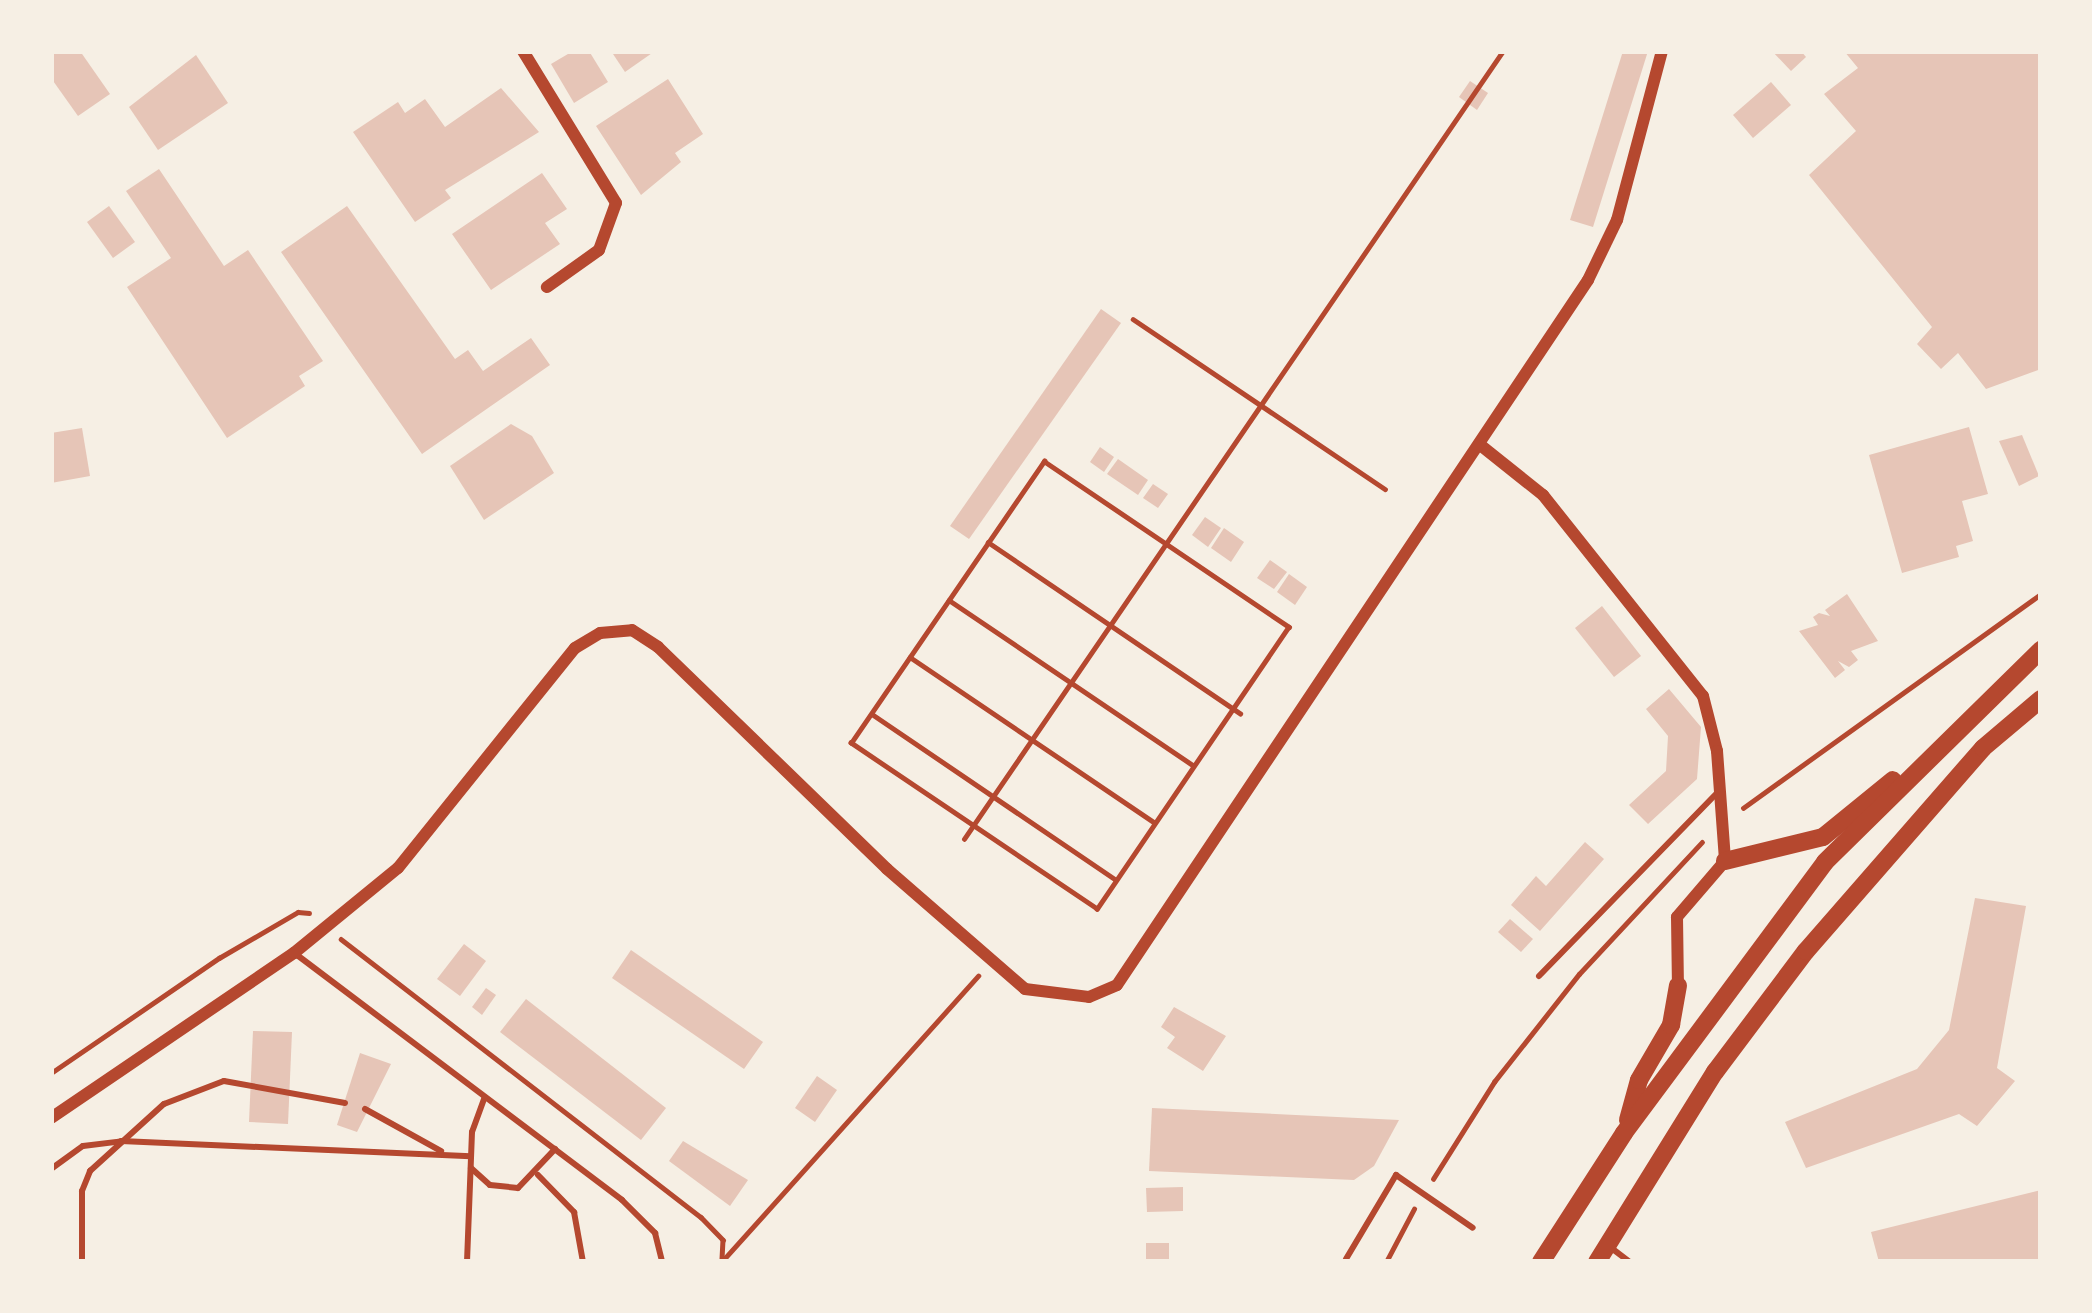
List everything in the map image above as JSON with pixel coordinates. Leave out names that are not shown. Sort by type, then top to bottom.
[{"type":"main road","points":[[1541,1262],[1624,1133],[1826,862],[1913,768],[2041,650]]},
{"type":"main road","points":[[1603,1253],[1715,1072],[1806,951],[1983,748],[2041,699]]},
{"type":"main road","points":[[1725,861],[1823,837],[1913,768]]},
{"type":"main road","points":[[1624,1133],[1639,1080],[1671,1025],[1678,986]]},
{"type":"street","points":[[523,51],[616,203],[599,250],[547,287]]},
{"type":"street","points":[[51,1118],[294,953],[430,837],[574,647],[600,633],[632,630],[989,963],[1025,989],[1058,998],[1089,997],[1117,985],[1479,444],[1609,237],[1662,51]]},
{"type":"street","points":[[1479,444],[1543,495],[1689,670],[1712,721],[1725,861],[1677,917],[1678,986]]},
{"type":"lane","points":[[1539,976],[1720,790]]},
{"type":"lane","points":[[294,953],[555,1149],[655,1233],[662,1262]]},
{"type":"lane","points":[[82,1262],[82,1191],[90,1171],[164,1104],[224,1081],[345,1103]]},
{"type":"lane","points":[[467,1262],[471,1156],[485,1097]]},
{"type":"lane","points":[[365,1109],[445,1153]]},
{"type":"lane","points":[[51,1169],[82,1146],[121,1141],[471,1156]]},
{"type":"lane","points":[[471,1168],[490,1185],[518,1188],[538,1175],[555,1149]]},
{"type":"lane","points":[[538,1175],[574,1212],[584,1262]]},
{"type":"lane","points":[[1346,1259],[1396,1175],[1473,1228]]},
{"type":"lane","points":[[1603,1253],[1630,1262]]},
{"type":"path","points":[[964,839],[1504,51]]},
{"type":"path","points":[[1133,319],[1385,489]]},
{"type":"path","points":[[1044,461],[1289,627],[1237,711],[1097,909],[851,743],[949,600],[1044,461]]},
{"type":"path","points":[[988,542],[1237,711]]},
{"type":"path","points":[[949,600],[1194,766]]},
{"type":"path","points":[[910,657],[1155,824]]},
{"type":"path","points":[[872,713],[1117,880]]},
{"type":"path","points":[[724,1258],[989,963]]},
{"type":"building","points":[[51,51],[80,51],[110,94],[78,116],[51,78]]},
{"type":"building","points":[[573,51],[589,51],[608,82],[574,103],[551,64]]},
{"type":"building","points":[[611,51],[655,51],[625,72]]},
{"type":"building","points":[[1623,51],[1648,51],[1593,227],[1570,220]]},
{"type":"building","points":[[1772,51],[1801,51],[1806,57],[1791,71]]},
{"type":"building","points":[[1844,51],[2041,51],[2041,369],[1986,389],[1958,353],[1941,369],[1917,344],[1932,327],[1809,175],[1856,131],[1824,94],[1858,68]]},
{"type":"building","points":[[196,55],[228,103],[158,150],[129,107]]},
{"type":"building","points":[[668,79],[703,134],[675,153],[681,162],[641,195],[596,126]]},
{"type":"building","points":[[1470,81],[1488,93],[1477,110],[1459,97]]},
{"type":"building","points":[[1771,82],[1791,105],[1753,138],[1733,115]]},
{"type":"building","points":[[501,88],[539,132],[445,190],[451,198],[415,222],[353,132],[398,102],[405,113],[425,99],[445,127]]},
{"type":"building","points":[[159,169],[224,266],[248,250],[323,361],[299,376],[305,386],[227,438],[127,287],[171,258],[126,191]]},
{"type":"building","points":[[542,173],[567,209],[545,223],[560,244],[491,290],[452,234]]},
{"type":"building","points":[[109,206],[135,242],[113,258],[87,222]]},
{"type":"building","points":[[347,206],[455,359],[468,350],[483,371],[531,338],[550,365],[422,454],[281,252]]},
{"type":"building","points":[[1101,309],[1121,323],[969,539],[950,526]]},
{"type":"building","points":[[511,424],[532,436],[554,473],[484,520],[450,466]]},
{"type":"building","points":[[1969,427],[1988,494],[1962,501],[1973,541],[1956,546],[1959,557],[1902,573],[1869,455]]},
{"type":"building","points":[[82,428],[90,476],[51,483],[51,433]]},
{"type":"building","points":[[2022,435],[2039,476],[2019,486],[1999,441]]},
{"type":"building","points":[[1100,447],[1114,457],[1104,472],[1090,462]]},
{"type":"building","points":[[1118,459],[1148,480],[1138,495],[1107,474]]},
{"type":"building","points":[[1153,484],[1168,494],[1158,508],[1143,498]]},
{"type":"building","points":[[1205,517],[1221,528],[1208,547],[1192,535]]},
{"type":"building","points":[[1224,528],[1244,542],[1231,562],[1211,548]]},
{"type":"building","points":[[1270,560],[1287,572],[1274,589],[1257,578]]},
{"type":"building","points":[[1289,574],[1307,587],[1295,605],[1277,592]]},
{"type":"building","points":[[1847,594],[1878,641],[1851,651],[1858,660],[1849,667],[1838,661],[1845,670],[1835,678],[1799,631],[1818,625],[1813,617],[1819,613],[1830,616],[1825,610]]},
{"type":"building","points":[[1602,606],[1641,656],[1614,677],[1575,628]]},
{"type":"building","points":[[1669,689],[1701,727],[1697,779],[1648,824],[1629,805],[1666,771],[1668,736],[1646,709]]},
{"type":"building","points":[[1585,842],[1604,859],[1540,931],[1511,905],[1536,876],[1546,886]]},
{"type":"building","points":[[1975,898],[2026,906],[1997,1068],[2015,1081],[1977,1126],[1959,1114],[1806,1168],[1785,1122],[1917,1069],[1949,1030]]},
{"type":"building","points":[[1510,919],[1533,939],[1521,952],[1498,932]]},
{"type":"building","points":[[464,944],[486,961],[460,996],[437,979]]},
{"type":"building","points":[[631,950],[763,1042],[744,1069],[612,978]]},
{"type":"building","points":[[486,988],[496,995],[482,1015],[472,1007]]},
{"type":"building","points":[[526,999],[666,1108],[641,1140],[500,1032]]},
{"type":"building","points":[[1174,1007],[1226,1036],[1203,1071],[1167,1048],[1175,1037],[1161,1027]]},
{"type":"building","points":[[253,1031],[292,1032],[288,1124],[249,1122]]},
{"type":"building","points":[[360,1053],[391,1064],[357,1132],[337,1125]]},
{"type":"building","points":[[817,1076],[837,1090],[815,1122],[795,1108]]},
{"type":"building","points":[[1152,1108],[1399,1120],[1374,1166],[1354,1180],[1149,1171]]},
{"type":"building","points":[[683,1141],[748,1180],[730,1206],[669,1161]]},
{"type":"building","points":[[1183,1187],[1183,1211],[1147,1212],[1146,1188]]},
{"type":"building","points":[[2041,1190],[2041,1262],[1879,1262],[1871,1232]]},
{"type":"building","points":[[1146,1243],[1169,1243],[1169,1262],[1146,1262]]}]
